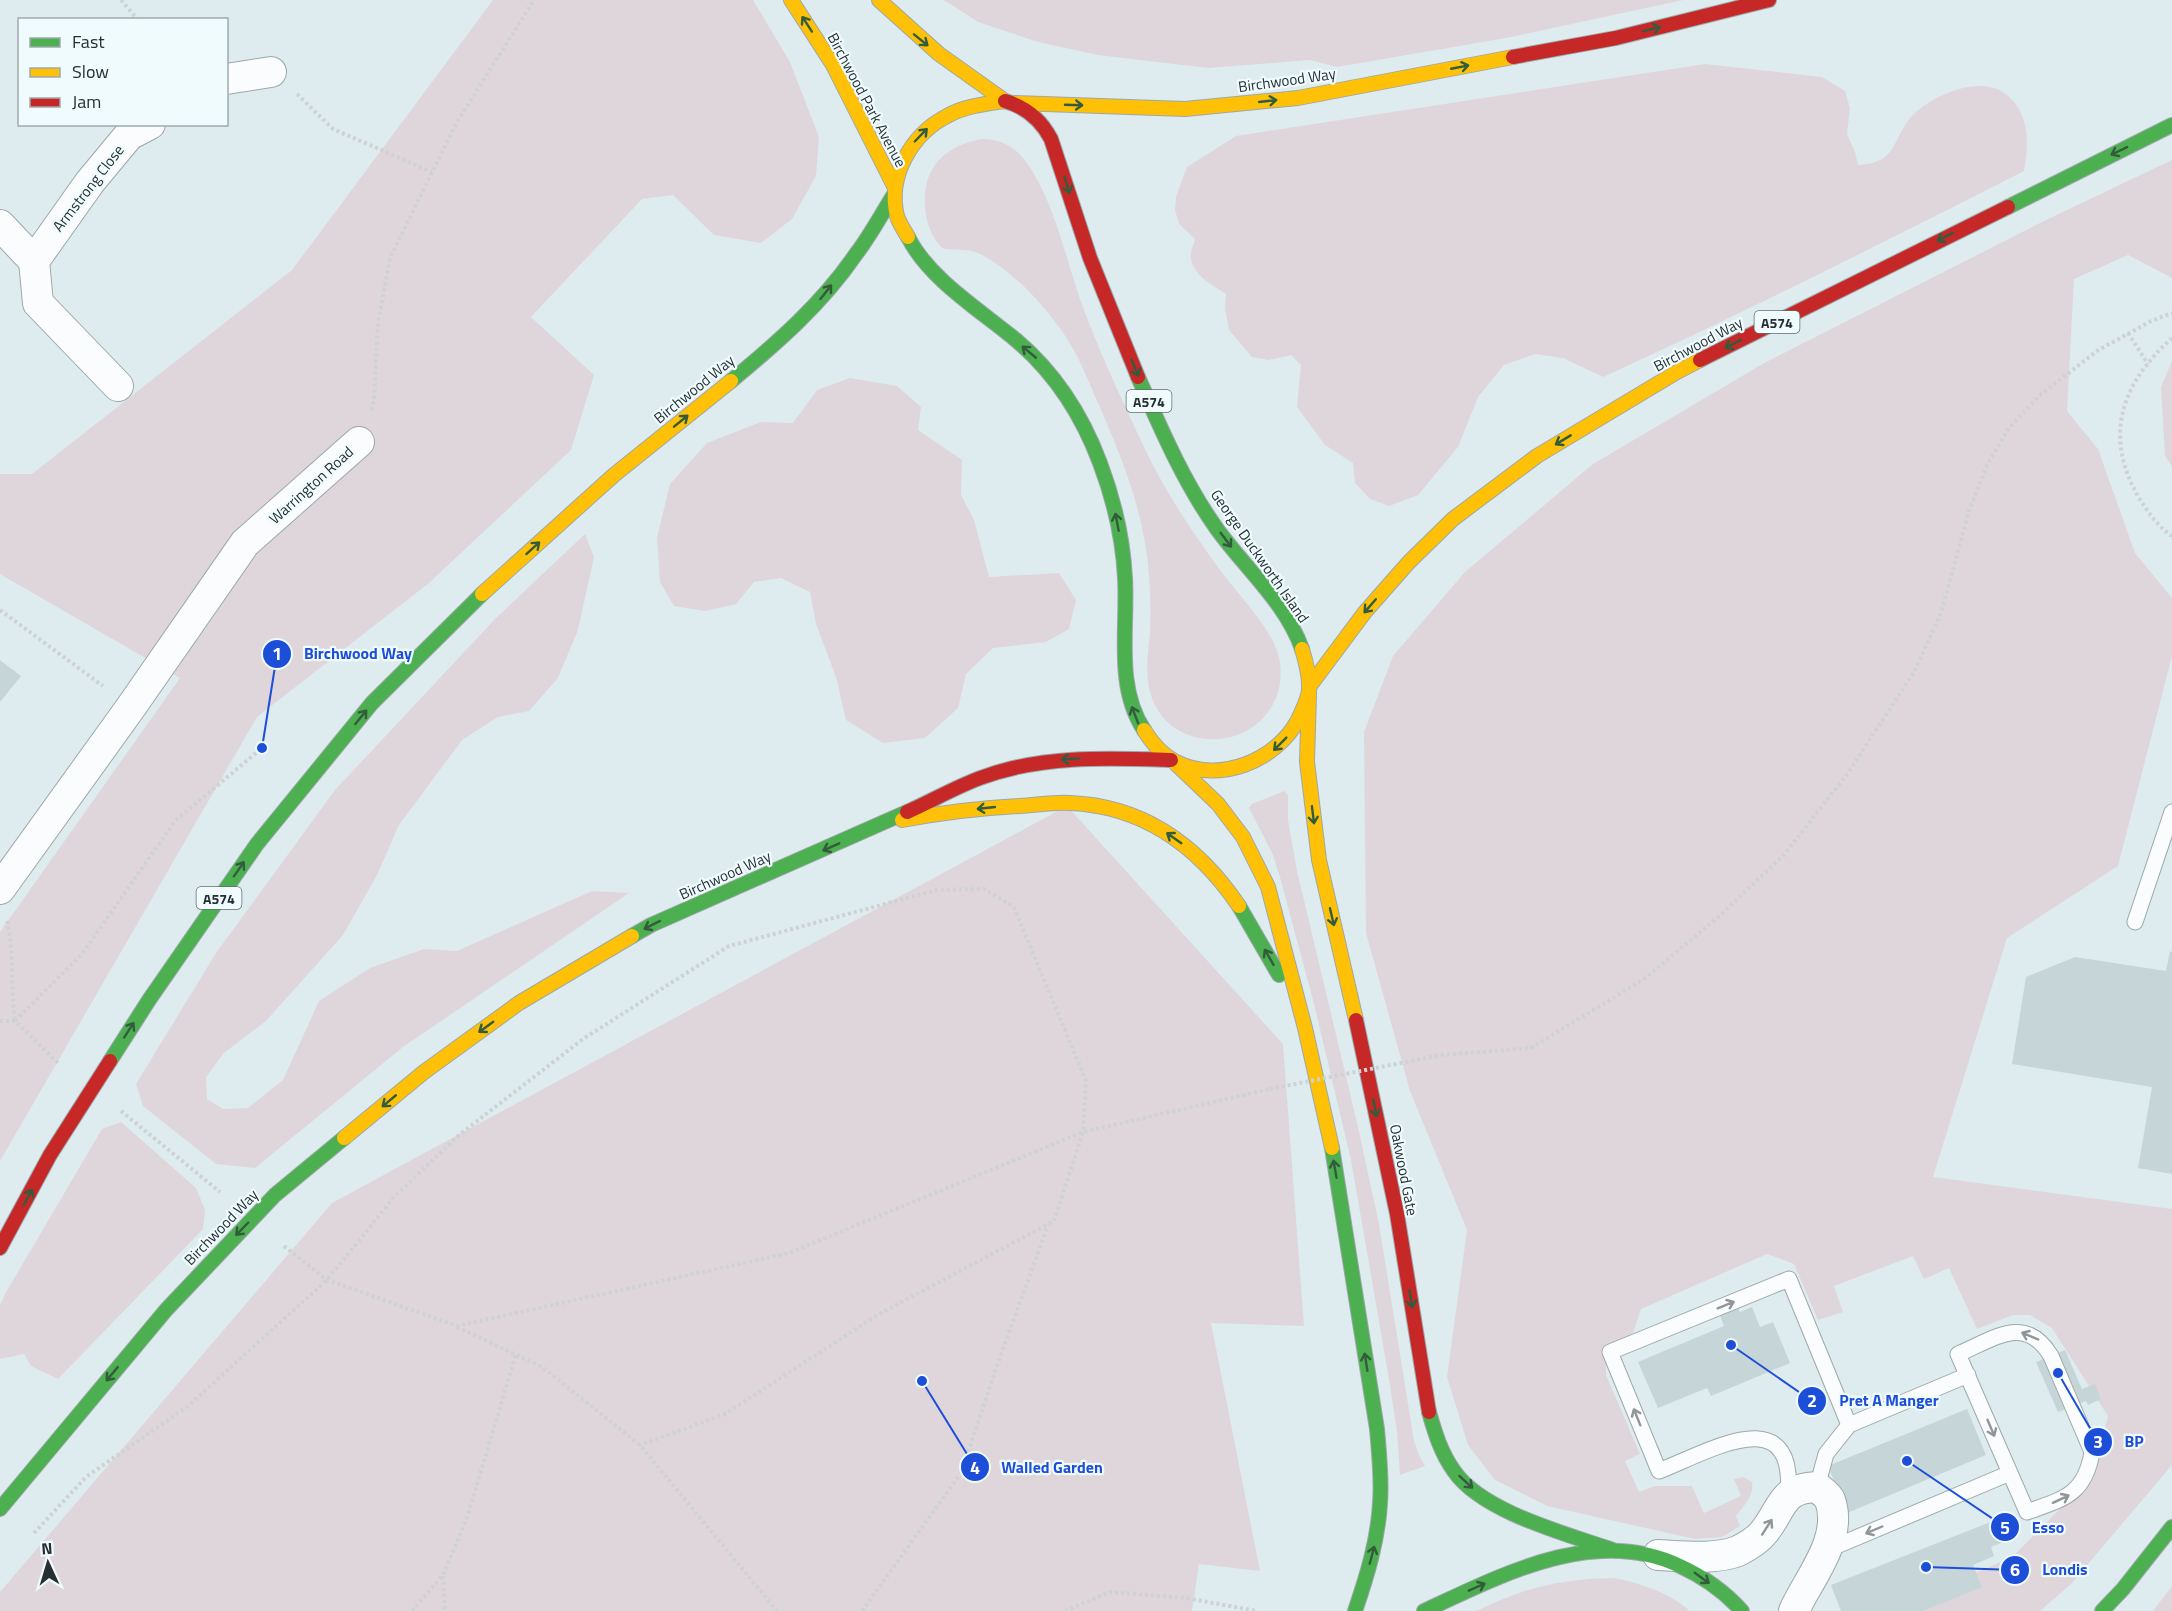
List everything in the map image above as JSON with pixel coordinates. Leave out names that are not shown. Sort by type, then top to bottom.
[{"type":"main road","name":"Birchwood Park Avenue","points":[[792,0],[833,65],[893,191]]},
{"type":"main road","name":"A574","points":[[879,0],[911,31],[960,72],[1010,102]]},
{"type":"main road","name":"Birchwood Way","points":[[1010,102],[1185,109],[1298,98],[1616,38],[1769,0]]},
{"type":"main road","name":"A574","points":[[893,191],[900,165],[913,144],[930,126],[951,112],[976,104],[1010,102]]},
{"type":"main road","name":"George Duckworth Island","points":[[1010,102],[1036,118],[1050,136],[1085,243],[1118,330],[1156,419],[1206,514],[1289,621],[1302,646],[1309,691]]},
{"type":"main road","name":"Birchwood Way","points":[[1309,691],[1365,612],[1409,562],[1453,519],[1537,456],[1677,372],[2172,125]]},
{"type":"main road","points":[[893,191],[899,224],[920,255],[953,288],[1038,360],[1065,391],[1081,417],[1100,460],[1113,500],[1126,585],[1124,659],[1128,698],[1138,724],[1154,745],[1218,804],[1243,837],[1268,887],[1305,1028],[1330,1136],[1377,1429],[1380,1502],[1375,1543],[1355,1611]]},
{"type":"main road","name":"Birchwood Way","points":[[0,1248],[50,1155],[155,990],[257,844],[372,703],[489,587],[614,475],[780,341],[819,302],[856,255],[893,191]]},
{"type":"main road","name":"A574","points":[[1174,762],[1206,771],[1230,770],[1256,761],[1280,746],[1296,724],[1309,691]]},
{"type":"main road","name":"Oakwood Gate","points":[[1309,691],[1307,762],[1320,860],[1371,1085],[1399,1225],[1429,1413],[1440,1447],[1455,1473],[1481,1496],[1509,1513],[1613,1550]]},
{"type":"main road","name":"Birchwood Way","points":[[0,1509],[166,1310],[275,1195],[424,1072],[519,1003],[651,925],[983,777],[1067,759],[1115,758],[1174,762]]},
{"type":"main road","points":[[884,823],[993,807],[1071,803],[1105,808],[1135,817],[1167,832],[1196,853],[1218,876],[1273,963],[1305,1028]]},
{"type":"main road","points":[[2102,1611],[2124,1589],[2172,1527]]},
{"type":"main road","points":[[1424,1611],[1524,1566],[1568,1555],[1613,1550],[1655,1555],[1696,1573],[1742,1611]]},
{"type":"street","points":[[228,79],[271,72]]},
{"type":"street","name":"Armstrong Close","points":[[34,261],[90,182],[129,135],[146,126]]},
{"type":"street","points":[[0,225],[34,261],[38,303],[118,386]]},
{"type":"street","name":"Warrington Road","points":[[0,889],[245,543],[359,442]]},
{"type":"street","points":[[1655,1555],[1705,1556],[1736,1552],[1764,1533],[1788,1495],[1803,1487],[1817,1487],[1829,1498],[1833,1519],[1827,1550],[1794,1611]]},
{"type":"lane","points":[[2135,922],[2172,812]]},
{"type":"lane","points":[[1788,1495],[1790,1475],[1783,1452],[1770,1441],[1753,1437],[1737,1440],[1659,1471],[1610,1352],[1789,1279],[1849,1425]]},
{"type":"lane","points":[[2010,1332],[2033,1335],[2043,1343],[2051,1356],[2092,1452],[2090,1467],[2079,1486],[2068,1497],[2027,1512],[1968,1375],[1958,1354],[2010,1332]]},
{"type":"lane","points":[[1817,1487],[1826,1454],[1849,1425],[1968,1375]]},
{"type":"lane","points":[[1827,1550],[2010,1473]]},
{"type":"path","points":[[121,0],[136,18]]},
{"type":"path","points":[[124,5],[127,0]]},
{"type":"path","name":"Warrington Road","points":[[359,442],[374,401],[378,323],[390,258],[457,122],[534,0]]},
{"type":"path","points":[[271,72],[311,105],[333,129],[432,172]]},
{"type":"path","points":[[457,1326],[789,1253],[1083,1132],[1270,1089],[1441,1055],[1531,1048],[1644,979],[1717,918],[1783,856],[1848,773],[1914,672],[1941,613],[1969,511],[1986,465],[2009,428],[2039,396],[2097,351],[2128,333],[2172,313]]},
{"type":"path","points":[[2128,333],[2148,364]]},
{"type":"path","points":[[2172,338],[2148,364],[2130,391],[2120,419],[2121,450],[2128,478],[2145,507],[2164,531],[2172,536]]},
{"type":"path","points":[[0,610],[131,707]]},
{"type":"path","points":[[0,1021],[15,1022],[82,954],[175,820],[262,748]]},
{"type":"path","points":[[34,1533],[86,1477],[188,1406],[327,1280],[394,1197],[459,1135],[584,1039],[729,946],[937,890],[984,889],[1014,907],[1086,1082],[1083,1132],[1054,1221],[879,1314],[725,1414],[640,1445]]},
{"type":"path","points":[[6,918],[11,937],[15,1022],[58,1064]]},
{"type":"path","points":[[120,1111],[220,1192]]},
{"type":"path","points":[[862,1611],[961,1473],[1048,1225]]},
{"type":"path","points":[[284,1246],[327,1280],[457,1326],[542,1367],[640,1445],[777,1611]]},
{"type":"path","points":[[412,1611],[443,1575],[468,1518],[516,1354]]},
{"type":"path","points":[[443,1575],[445,1611]]},
{"type":"path","points":[[1065,1611],[1110,1592],[1186,1598],[1257,1611]]},
{"type":"shaded area","points":[[493,0],[753,0],[790,62],[819,137],[816,176],[792,219],[761,243],[714,235],[673,195],[642,199],[531,317],[594,375],[571,450],[429,583],[257,717],[0,1161],[0,932],[180,678],[0,574],[0,474],[32,474],[292,270]]},
{"type":"shaded area","points":[[944,0],[1683,0],[1506,38],[1337,67],[1310,60],[1208,68],[1098,55],[1038,42],[978,22]]},
{"type":"shaded area","points":[[1705,64],[1822,77],[1845,91],[1850,108],[1847,134],[1858,165],[1872,163],[1889,153],[1907,121],[1935,99],[1972,86],[1997,89],[2015,103],[2024,120],[2027,150],[2024,171],[1815,276],[1603,377],[1563,358],[1535,354],[1504,365],[1478,397],[1458,447],[1418,495],[1389,506],[1370,499],[1355,483],[1353,463],[1325,445],[1297,407],[1301,365],[1291,355],[1269,360],[1252,357],[1229,330],[1225,308],[1226,294],[1202,278],[1191,261],[1191,250],[1195,239],[1179,224],[1175,210],[1176,197],[1187,167],[1236,136]]},
{"type":"shaded area","points":[[982,139],[994,140],[1010,146],[1019,153],[1033,172],[1050,208],[1095,338],[1151,461],[1196,537],[1274,643],[1281,673],[1278,691],[1266,715],[1246,731],[1232,737],[1217,739],[1202,739],[1188,735],[1175,728],[1164,718],[1155,705],[1148,678],[1150,589],[1141,521],[1123,462],[1081,364],[1052,317],[1017,280],[978,253],[941,247],[931,232],[926,215],[925,190],[933,168],[940,159],[958,146]]},
{"type":"shaded area","points":[[2172,160],[2172,278],[2128,255],[2074,279],[2067,411],[2098,449],[2135,553],[2172,598],[2172,656],[2118,866],[2007,938],[1933,1177],[2172,1209],[2172,1465],[2071,1584],[2040,1611],[1890,1611],[2012,1557],[2094,1475],[2108,1416],[2052,1328],[2030,1315],[2013,1315],[1977,1329],[1949,1268],[1924,1279],[1913,1256],[1834,1286],[1843,1312],[1818,1320],[1794,1264],[1767,1254],[1641,1309],[1633,1333],[1615,1345],[1606,1360],[1606,1375],[1640,1454],[1625,1461],[1639,1492],[1655,1486],[1692,1486],[1704,1513],[1741,1496],[1734,1479],[1744,1477],[1752,1482],[1752,1487],[1748,1500],[1736,1516],[1740,1526],[1722,1537],[1695,1539],[1547,1506],[1495,1480],[1468,1445],[1447,1377],[1467,1230],[1410,1091],[1366,933],[1364,732],[1393,656],[1465,572],[1593,464],[1766,362],[2046,220]]},
{"type":"shaded area","points":[[2172,361],[2172,466],[2165,456],[2161,387]]},
{"type":"shaded area","points":[[850,378],[897,386],[921,407],[918,430],[962,460],[961,495],[974,520],[989,577],[1059,573],[1076,600],[1069,629],[1046,642],[993,648],[966,674],[958,708],[925,738],[883,743],[846,720],[836,677],[816,624],[810,592],[781,578],[754,582],[736,604],[705,611],[674,606],[660,582],[657,538],[670,484],[707,443],[761,422],[793,423],[817,390]]},
{"type":"shaded area","points":[[585,534],[594,557],[578,630],[558,678],[529,711],[498,717],[462,740],[399,825],[377,875],[343,935],[266,1021],[224,1053],[206,1077],[207,1099],[223,1109],[248,1108],[283,1080],[319,1001],[370,968],[424,949],[457,951],[592,891],[629,893],[403,1047],[255,1168],[216,1164],[143,1106],[136,1084],[216,953],[335,790],[495,619]]},
{"type":"shaded area","points":[[1284,791],[1288,795],[1288,820],[1297,871],[1379,1224],[1414,1441],[1425,1466],[1400,1475],[1390,1385],[1351,1160],[1314,1004],[1281,881],[1273,855],[1249,808],[1252,804]]},
{"type":"shaded area","points":[[1067,806],[1283,1044],[1304,1326],[1211,1323],[1260,1571],[1199,1564],[1192,1611],[0,1611],[0,1592],[332,1203]]},
{"type":"shaded area","points":[[121,1122],[196,1188],[205,1210],[203,1229],[58,1379],[31,1366],[24,1354],[0,1359],[0,1305],[5,1294],[102,1129]]},
{"type":"shaded area","points":[[1613,1578],[1654,1589],[1682,1604],[1690,1611],[1476,1611],[1510,1596],[1542,1586],[1576,1580]]},
{"type":"shaded area","points":[[2172,1586],[2172,1611],[2153,1611]]},
{"type":"building","points":[[0,660],[21,676],[0,702]]},
{"type":"building","points":[[2170,951],[2172,952],[2172,1174],[2138,1168],[2152,1087],[2012,1064],[2026,977],[2075,957],[2166,971]]},
{"type":"building","points":[[1736,1303],[1740,1312],[1752,1307],[1760,1327],[1773,1322],[1790,1363],[1711,1396],[1707,1388],[1658,1408],[1638,1362],[1724,1326],[1718,1310]]},
{"type":"building","points":[[2065,1350],[2082,1389],[2095,1384],[2101,1399],[2088,1405],[2086,1401],[2058,1412],[2036,1362]]},
{"type":"building","points":[[1967,1409],[1986,1455],[1847,1513],[1828,1466]]},
{"type":"building","points":[[1998,1519],[2006,1541],[1991,1547],[1994,1556],[1973,1565],[1982,1587],[1923,1611],[1841,1611],[1831,1585]]},
{"type":"traffic: fast","points":[[2008,207],[2172,125]]},
{"type":"traffic: fast","points":[[731,381],[782,337],[829,290],[871,233],[893,196]]},
{"type":"traffic: fast","points":[[908,237],[917,252],[942,280],[1016,340],[1043,366],[1066,396],[1085,428],[1105,477],[1120,534],[1125,578],[1126,676],[1129,695],[1144,730]]},
{"type":"traffic: fast","points":[[1138,377],[1194,493],[1217,529],[1286,616],[1302,649]]},
{"type":"traffic: fast","points":[[110,1061],[149,1000],[257,844],[372,703],[482,594]]},
{"type":"traffic: fast","points":[[632,936],[651,925],[907,812]]},
{"type":"traffic: fast","points":[[1239,906],[1279,975]]},
{"type":"traffic: fast","points":[[0,1509],[166,1310],[275,1195],[344,1138]]},
{"type":"traffic: fast","points":[[1332,1148],[1377,1429],[1380,1466],[1381,1494],[1377,1531],[1368,1571],[1355,1611]]},
{"type":"traffic: fast","points":[[1429,1412],[1445,1457],[1467,1486],[1504,1510],[1550,1529],[1613,1550]]},
{"type":"traffic: fast","points":[[2102,1611],[2123,1589],[2172,1527]]},
{"type":"traffic: fast","points":[[1424,1611],[1517,1570],[1582,1553],[1615,1551],[1648,1555],[1680,1566],[1713,1585],[1742,1611]]},
{"type":"traffic: slow","points":[[791,0],[833,65],[894,186]]},
{"type":"traffic: slow","points":[[879,0],[939,54],[1005,101]]},
{"type":"traffic: slow","points":[[1015,103],[1185,109],[1298,98],[1513,57]]},
{"type":"traffic: slow","points":[[908,237],[897,216],[895,201],[899,172],[913,145],[934,124],[947,116],[975,106],[1005,101]]},
{"type":"traffic: slow","points":[[1309,687],[1365,612],[1409,562],[1453,519],[1537,456],[1700,360]]},
{"type":"traffic: slow","points":[[482,594],[614,475],[731,381]]},
{"type":"traffic: slow","points":[[1144,730],[1166,756],[1193,768],[1228,769],[1245,765],[1261,757],[1276,747],[1288,734],[1298,720],[1306,702],[1309,680],[1302,649]]},
{"type":"traffic: slow","points":[[1309,694],[1307,762],[1319,860],[1356,1020]]},
{"type":"traffic: slow","points":[[1176,764],[1218,804],[1243,837],[1268,887],[1305,1028],[1332,1148]]},
{"type":"traffic: slow","points":[[902,820],[975,809],[1058,803],[1097,806],[1122,812],[1145,821],[1187,848],[1206,865],[1239,906]]},
{"type":"traffic: slow","points":[[344,1138],[424,1072],[519,1003],[632,936]]},
{"type":"traffic: jam","points":[[1513,57],[1616,38],[1769,0]]},
{"type":"traffic: jam","points":[[1005,101],[1032,115],[1051,139],[1090,258],[1138,377]]},
{"type":"traffic: jam","points":[[1700,360],[2008,207]]},
{"type":"traffic: jam","points":[[907,812],[973,781],[1029,765],[1052,761],[1100,759],[1171,760]]},
{"type":"traffic: jam","points":[[1356,1020],[1397,1214],[1429,1412]]},
{"type":"traffic: jam","points":[[0,1248],[50,1155],[110,1061]]},
{"type":"place","name":"Birchwood Way","points":[[262,748]]},
{"type":"place","name":"Pret A Manger","points":[[1731,1345]]},
{"type":"place","name":"BP","points":[[2058,1373]]},
{"type":"place","name":"Walled Garden","points":[[922,1381]]},
{"type":"place","name":"Esso","points":[[1907,1461]]},
{"type":"place","name":"Londis","points":[[1926,1567]]}]
